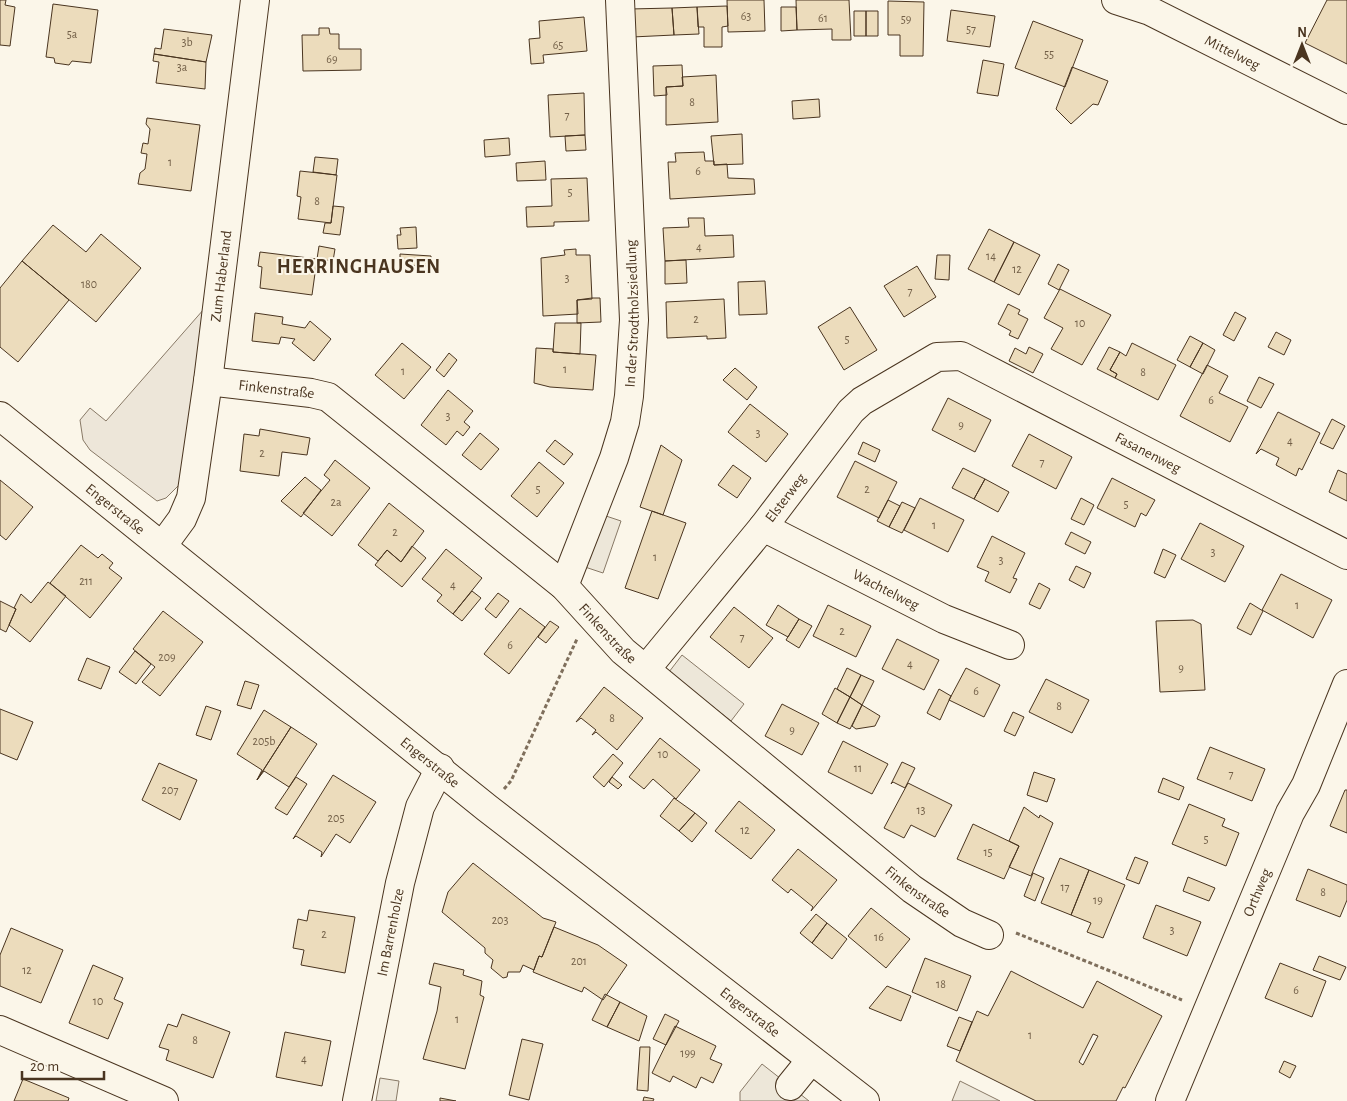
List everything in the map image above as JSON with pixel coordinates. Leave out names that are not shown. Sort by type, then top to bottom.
[{"type":"street","name":"Zum Haberland","points":[[162,545],[182,519],[191,498],[208,381],[255,0]]},
{"type":"street","name":"In der Strodtholzsiedlung","points":[[564,586],[614,458],[625,422],[629,396],[634,320],[620,0]]},
{"type":"street","name":"Mittelweg","points":[[1116,0],[1150,11],[1347,110]]},
{"type":"street","name":"Elsterweg","points":[[646,670],[763,527],[851,412],[862,401],[937,357],[948,355]]},
{"type":"street","name":"Fasanenweg","points":[[948,355],[961,356],[1347,555]]},
{"type":"street","name":"Finkenstraße","points":[[208,381],[311,393],[328,397],[564,586],[623,651],[912,889],[962,923],[990,935]]},
{"type":"street","name":"Engerstraße","points":[[0,416],[440,768],[487,808],[865,1101]]},
{"type":"street","name":"Wachtelweg","points":[[763,527],[944,619],[1010,645]]},
{"type":"street","name":"Orthweg","points":[[1170,1101],[1290,813],[1306,785],[1347,684]]},
{"type":"street","name":"Im Barrenholze","points":[[357,1101],[400,883],[420,807],[440,768]]},
{"type":"street","points":[[0,1030],[164,1101]]},
{"type":"street","points":[[790,1086],[811,1060]]},
{"type":"path","points":[[487,808],[511,781],[576,641],[591,616]]},
{"type":"path","points":[[990,935],[1007,929],[1209,1009]]},
{"type":"shaded area","points":[[204,309],[183,481],[166,498],[157,501],[90,450],[83,440],[80,420],[90,408],[106,421]]},
{"type":"shaded area","points":[[603,515],[621,521],[603,573],[585,567]]},
{"type":"shaded area","points":[[682,655],[744,704],[731,721],[669,672]]},
{"type":"shaded area","points":[[762,1064],[809,1101],[740,1101],[740,1092]]},
{"type":"shaded area","points":[[380,1078],[399,1081],[396,1101],[376,1101]]},
{"type":"shaded area","points":[[960,1081],[1000,1101],[952,1101]]},
{"type":"building","points":[[0,0],[6,0],[5,5],[15,7],[10,46],[0,45]]},
{"type":"building","points":[[727,0],[764,0],[765,31],[728,32]]},
{"type":"building","points":[[796,0],[849,0],[851,40],[832,40],[832,29],[797,30]]},
{"type":"building","points":[[1327,0],[1347,0],[1347,64],[1305,43]]},
{"type":"building","points":[[888,1],[924,2],[923,56],[900,56],[900,35],[888,35]]},
{"type":"building","points":[[53,4],[98,10],[91,63],[72,61],[69,65],[55,63],[54,58],[46,57]]},
{"type":"building","points":[[727,6],[728,26],[722,27],[722,47],[704,47],[704,27],[698,27],[697,7]]},
{"type":"building","points":[[697,7],[699,34],[674,35],[672,8]]},
{"type":"building","points":[[781,7],[796,7],[797,30],[781,31]]},
{"type":"building","points":[[672,8],[674,35],[632,37],[630,9]]},
{"type":"building","points":[[951,10],[995,16],[990,47],[947,41]]},
{"type":"building","points":[[854,11],[866,11],[866,36],[854,36]]},
{"type":"building","points":[[866,11],[878,11],[878,36],[866,36]]},
{"type":"building","points":[[584,17],[587,51],[543,55],[544,63],[531,64],[529,39],[540,38],[539,21]]},
{"type":"building","points":[[1033,21],[1083,40],[1065,87],[1015,68]]},
{"type":"building","points":[[319,28],[329,28],[330,34],[339,34],[339,49],[361,49],[361,70],[303,71],[302,35],[319,35]]},
{"type":"building","points":[[164,29],[212,35],[206,62],[154,54],[155,48],[161,49]]},
{"type":"building","points":[[154,54],[206,62],[205,89],[156,83],[159,62],[153,61]]},
{"type":"building","points":[[983,60],[1004,64],[998,96],[977,93]]},
{"type":"building","points":[[682,65],[683,86],[666,87],[667,95],[654,96],[653,66]]},
{"type":"building","points":[[1072,67],[1108,81],[1098,105],[1093,104],[1071,124],[1056,109]]},
{"type":"building","points":[[716,75],[718,122],[666,125],[666,87],[683,86],[682,77]]},
{"type":"building","points":[[584,93],[585,135],[550,137],[548,95]]},
{"type":"building","points":[[819,99],[820,117],[793,119],[792,101]]},
{"type":"building","points":[[147,118],[200,125],[191,191],[138,184],[140,173],[145,169],[147,154],[141,153],[143,143],[148,144],[150,129],[146,124]]},
{"type":"building","points":[[742,134],[743,164],[714,165],[711,136]]},
{"type":"building","points":[[585,135],[586,150],[566,151],[565,136]]},
{"type":"building","points":[[509,138],[510,155],[485,157],[484,140]]},
{"type":"building","points":[[704,152],[705,161],[714,161],[714,165],[727,164],[728,178],[754,179],[755,194],[670,199],[668,162],[676,162],[675,153]]},
{"type":"building","points":[[315,157],[338,159],[336,175],[313,172]]},
{"type":"building","points":[[545,161],[546,180],[517,181],[516,163]]},
{"type":"building","points":[[300,171],[337,175],[331,223],[298,219],[301,197],[297,196]]},
{"type":"building","points":[[587,178],[589,221],[554,222],[554,226],[527,227],[526,207],[552,206],[551,179]]},
{"type":"building","points":[[333,206],[344,207],[340,235],[323,233],[325,223],[331,223]]},
{"type":"building","points":[[688,218],[704,218],[705,236],[733,235],[734,257],[665,261],[663,228],[689,227]]},
{"type":"building","points":[[53,225],[86,252],[101,234],[141,268],[96,322],[22,261]]},
{"type":"building","points":[[416,227],[417,248],[398,249],[397,235],[401,235],[400,228]]},
{"type":"building","points":[[989,229],[1014,242],[994,282],[968,269]]},
{"type":"building","points":[[1014,242],[1040,255],[1019,295],[994,282]]},
{"type":"building","points":[[319,246],[335,249],[333,261],[317,259]]},
{"type":"building","points":[[576,249],[576,255],[590,255],[592,299],[577,300],[578,314],[543,316],[541,258],[565,255],[564,250]]},
{"type":"building","points":[[260,252],[317,259],[312,295],[260,288],[262,267],[258,266]]},
{"type":"building","points":[[400,254],[431,256],[431,266],[400,265]]},
{"type":"building","points":[[937,255],[950,255],[949,280],[935,279]]},
{"type":"building","points":[[686,260],[687,283],[665,284],[665,261]]},
{"type":"building","points":[[22,261],[69,300],[18,362],[0,347],[0,288]]},
{"type":"building","points":[[1058,264],[1069,270],[1059,290],[1048,284]]},
{"type":"building","points":[[917,266],[936,297],[904,317],[884,286]]},
{"type":"building","points":[[765,281],[767,314],[739,315],[738,282]]},
{"type":"building","points":[[1060,289],[1111,315],[1082,365],[1051,349],[1063,328],[1044,318]]},
{"type":"building","points":[[600,298],[601,322],[577,323],[577,300]]},
{"type":"building","points":[[724,299],[726,338],[707,339],[707,336],[667,338],[666,302]]},
{"type":"building","points":[[1008,304],[1020,310],[1018,314],[1028,319],[1018,339],[1009,335],[1011,331],[998,324]]},
{"type":"building","points":[[850,307],[877,350],[844,370],[818,327]]},
{"type":"building","points":[[1235,312],[1246,318],[1234,341],[1223,335]]},
{"type":"building","points":[[255,313],[283,317],[282,324],[305,328],[310,321],[331,339],[314,361],[292,343],[295,339],[281,337],[279,344],[252,341]]},
{"type":"building","points":[[555,323],[581,323],[580,354],[553,352]]},
{"type":"building","points":[[1276,332],[1291,340],[1284,355],[1268,347]]},
{"type":"building","points":[[1190,336],[1203,343],[1190,367],[1177,360]]},
{"type":"building","points":[[402,343],[431,367],[404,399],[375,375]]},
{"type":"building","points":[[1132,343],[1176,365],[1158,400],[1115,378],[1117,374],[1110,370],[1120,352],[1126,356]]},
{"type":"building","points":[[1203,343],[1215,350],[1203,374],[1190,367]]},
{"type":"building","points":[[1029,347],[1043,354],[1033,373],[1009,361],[1015,348],[1026,354]]},
{"type":"building","points":[[1109,347],[1120,352],[1110,370],[1117,374],[1115,378],[1097,369]]},
{"type":"building","points":[[536,348],[553,349],[553,352],[596,355],[593,390],[550,387],[534,383]]},
{"type":"building","points":[[449,353],[457,360],[444,377],[436,370]]},
{"type":"building","points":[[1207,365],[1228,376],[1219,393],[1248,407],[1230,442],[1180,416]]},
{"type":"building","points":[[735,368],[757,387],[747,400],[723,380]]},
{"type":"building","points":[[1259,377],[1274,384],[1261,408],[1247,401]]},
{"type":"building","points":[[448,390],[473,411],[464,422],[470,427],[463,436],[457,431],[446,445],[421,425]]},
{"type":"building","points":[[948,398],[991,420],[975,452],[932,430]]},
{"type":"building","points":[[750,404],[788,434],[766,462],[728,432]]},
{"type":"building","points":[[1278,412],[1320,433],[1302,470],[1299,468],[1296,476],[1276,465],[1279,458],[1261,449],[1256,454]]},
{"type":"building","points":[[1332,419],[1345,426],[1333,449],[1320,443]]},
{"type":"building","points":[[260,429],[310,438],[307,455],[282,452],[279,476],[240,471],[244,434],[259,436]]},
{"type":"building","points":[[480,433],[499,449],[481,470],[462,455]]},
{"type":"building","points":[[1029,434],[1072,457],[1056,489],[1012,466]]},
{"type":"building","points":[[555,440],[573,454],[564,465],[546,451]]},
{"type":"building","points":[[863,442],[880,450],[875,462],[858,454]]},
{"type":"building","points":[[661,445],[682,460],[663,515],[640,507]]},
{"type":"building","points":[[335,460],[370,488],[332,536],[303,513],[330,480],[324,475]]},
{"type":"building","points":[[855,461],[897,482],[879,518],[837,497]]},
{"type":"building","points":[[539,462],[564,483],[537,517],[511,496]]},
{"type":"building","points":[[733,465],[751,478],[737,498],[718,485]]},
{"type":"building","points":[[963,468],[985,479],[974,499],[952,488]]},
{"type":"building","points":[[1338,470],[1347,474],[1347,501],[1329,492]]},
{"type":"building","points":[[305,477],[321,490],[301,517],[281,501]]},
{"type":"building","points":[[1112,478],[1155,500],[1146,516],[1141,513],[1135,527],[1097,508]]},
{"type":"building","points":[[985,479],[1009,492],[998,512],[974,499]]},
{"type":"building","points":[[0,480],[33,507],[6,540],[0,535]]},
{"type":"building","points":[[920,498],[964,520],[948,552],[904,530]]},
{"type":"building","points":[[1081,498],[1094,505],[1084,525],[1071,519]]},
{"type":"building","points":[[888,500],[900,506],[889,527],[877,521]]},
{"type":"building","points":[[902,502],[915,508],[902,533],[889,527]]},
{"type":"building","points":[[389,503],[424,531],[401,562],[387,550],[378,561],[358,545]]},
{"type":"building","points":[[652,511],[686,523],[658,599],[625,588]]},
{"type":"building","points":[[1200,523],[1244,546],[1225,582],[1181,559]]},
{"type":"building","points":[[1071,532],[1091,542],[1085,554],[1065,544]]},
{"type":"building","points":[[992,536],[1025,553],[1013,578],[1017,579],[1010,593],[985,581],[989,572],[977,567]]},
{"type":"building","points":[[81,545],[98,558],[102,554],[113,563],[109,568],[122,578],[90,618],[50,583]]},
{"type":"building","points":[[412,546],[426,558],[402,587],[375,565],[387,550],[401,562]]},
{"type":"building","points":[[446,549],[482,578],[453,614],[437,601],[442,595],[422,579]]},
{"type":"building","points":[[1163,549],[1176,555],[1165,578],[1154,573]]},
{"type":"building","points":[[1076,566],[1091,573],[1084,588],[1069,580]]},
{"type":"building","points":[[1281,574],[1332,600],[1313,638],[1262,610]]},
{"type":"building","points":[[48,582],[66,596],[30,642],[9,625],[16,609],[14,608],[21,594],[31,603]]},
{"type":"building","points":[[1039,583],[1050,589],[1040,609],[1029,604]]},
{"type":"building","points":[[472,591],[481,598],[462,621],[453,614]]},
{"type":"building","points":[[498,593],[509,601],[496,618],[485,609]]},
{"type":"building","points":[[0,601],[16,609],[6,632],[0,629]]},
{"type":"building","points":[[1250,603],[1263,611],[1251,635],[1237,628]]},
{"type":"building","points":[[778,605],[799,619],[788,637],[766,625]]},
{"type":"building","points":[[828,605],[871,626],[856,657],[813,636]]},
{"type":"building","points":[[734,607],[773,638],[749,668],[710,637]]},
{"type":"building","points":[[520,608],[545,627],[509,674],[484,654]]},
{"type":"building","points":[[163,611],[203,642],[160,696],[142,682],[155,667],[133,649]]},
{"type":"building","points":[[799,619],[812,626],[799,648],[786,640]]},
{"type":"building","points":[[1193,620],[1201,624],[1205,690],[1160,692],[1156,621]]},
{"type":"building","points":[[550,621],[559,627],[546,643],[538,637]]},
{"type":"building","points":[[897,639],[939,660],[924,690],[882,669]]},
{"type":"building","points":[[135,651],[151,664],[136,684],[119,672]]},
{"type":"building","points":[[87,658],[110,667],[101,689],[78,680]]},
{"type":"building","points":[[847,668],[861,675],[850,697],[837,689]]},
{"type":"building","points":[[966,668],[1000,685],[984,717],[949,700]]},
{"type":"building","points":[[861,675],[874,681],[862,705],[850,697]]},
{"type":"building","points":[[1046,679],[1089,700],[1072,733],[1029,712]]},
{"type":"building","points":[[245,681],[259,685],[251,709],[237,705]]},
{"type":"building","points":[[604,687],[643,718],[617,750],[596,732],[592,735],[596,730],[581,718],[576,722]]},
{"type":"building","points":[[835,688],[850,697],[837,723],[822,714]]},
{"type":"building","points":[[939,689],[951,696],[940,720],[927,713]]},
{"type":"building","points":[[850,697],[862,705],[850,729],[837,723]]},
{"type":"building","points":[[782,704],[819,723],[802,755],[765,736]]},
{"type":"building","points":[[862,705],[880,716],[875,726],[856,729],[852,726]]},
{"type":"building","points":[[206,706],[221,711],[211,740],[196,735]]},
{"type":"building","points":[[0,709],[33,722],[17,760],[0,753]]},
{"type":"building","points":[[264,710],[291,727],[257,780],[262,770],[237,754]]},
{"type":"building","points":[[1013,712],[1024,717],[1015,736],[1004,731]]},
{"type":"building","points":[[291,727],[317,744],[289,787],[264,771],[257,780]]},
{"type":"building","points":[[660,738],[700,770],[676,799],[653,779],[644,789],[629,777]]},
{"type":"building","points":[[843,741],[888,764],[872,794],[828,772]]},
{"type":"building","points":[[1210,747],[1265,769],[1252,801],[1197,779]]},
{"type":"building","points":[[613,754],[623,763],[604,787],[593,777]]},
{"type":"building","points":[[902,762],[915,768],[905,788],[893,782],[891,784]]},
{"type":"building","points":[[159,763],[197,780],[180,820],[142,800]]},
{"type":"building","points":[[1034,772],[1055,779],[1047,802],[1027,795]]},
{"type":"building","points":[[333,775],[376,802],[350,843],[336,834],[321,857],[322,852],[296,836],[293,839]]},
{"type":"building","points":[[296,777],[307,784],[287,815],[275,808]]},
{"type":"building","points":[[612,777],[622,785],[618,789],[609,782]]},
{"type":"building","points":[[1163,778],[1184,787],[1179,800],[1158,792]]},
{"type":"building","points":[[908,783],[952,805],[935,837],[911,825],[904,838],[884,828]]},
{"type":"building","points":[[1345,790],[1347,790],[1347,833],[1330,826]]},
{"type":"building","points":[[674,798],[695,813],[679,831],[660,816]]},
{"type":"building","points":[[739,801],[775,830],[751,859],[715,831]]},
{"type":"building","points":[[1189,804],[1225,819],[1222,826],[1239,833],[1226,866],[1172,844]]},
{"type":"building","points":[[1024,807],[1039,818],[1040,815],[1053,823],[1031,876],[1009,867],[1019,846],[1009,841]]},
{"type":"building","points":[[695,813],[707,823],[692,842],[679,831]]},
{"type":"building","points":[[973,824],[1019,846],[1004,879],[957,859]]},
{"type":"building","points":[[798,849],[837,880],[811,911],[813,907],[791,889],[788,893],[772,880]]},
{"type":"building","points":[[1135,857],[1148,862],[1139,884],[1126,879]]},
{"type":"building","points":[[1060,858],[1089,870],[1071,915],[1041,903]]},
{"type":"building","points":[[473,863],[543,918],[556,922],[542,957],[539,956],[534,970],[523,965],[520,972],[508,972],[507,977],[503,978],[491,968],[493,960],[485,953],[485,948],[442,912],[448,892]]},
{"type":"building","points":[[1308,869],[1347,885],[1347,900],[1340,917],[1296,900]]},
{"type":"building","points":[[1089,870],[1125,885],[1103,938],[1087,932],[1091,923],[1071,915]]},
{"type":"building","points":[[1033,873],[1044,878],[1035,901],[1024,896]]},
{"type":"building","points":[[1188,877],[1215,888],[1209,901],[1183,891]]},
{"type":"building","points":[[1156,905],[1201,922],[1187,956],[1143,938]]},
{"type":"building","points":[[871,908],[910,939],[886,968],[848,936]]},
{"type":"building","points":[[309,910],[355,917],[345,973],[301,965],[304,950],[293,948],[298,919],[307,921]]},
{"type":"building","points":[[816,914],[827,923],[812,943],[800,933]]},
{"type":"building","points":[[827,923],[847,939],[832,959],[812,943]]},
{"type":"building","points":[[554,927],[598,945],[627,965],[603,1000],[584,987],[582,992],[533,972],[539,956],[542,957]]},
{"type":"building","points":[[11,928],[63,950],[41,1003],[0,986],[0,955]]},
{"type":"building","points":[[1319,956],[1346,967],[1340,980],[1313,970]]},
{"type":"building","points":[[925,958],[971,976],[957,1011],[912,992]]},
{"type":"building","points":[[434,963],[464,970],[463,975],[482,981],[480,995],[484,997],[465,1069],[423,1059],[437,1011],[441,987],[429,984]]},
{"type":"building","points":[[1280,963],[1326,981],[1312,1017],[1265,998]]},
{"type":"building","points":[[93,965],[123,978],[114,999],[123,1003],[108,1039],[69,1023]]},
{"type":"building","points":[[1011,971],[1083,1008],[1097,981],[1162,1016],[1125,1088],[1123,1087],[1116,1101],[1036,1101],[956,1061],[977,1011],[988,1016]],"holes":[[[1093,1034],[1098,1036],[1083,1065],[1079,1062]]]},
{"type":"building","points":[[887,986],[911,996],[901,1021],[869,1008]]},
{"type":"building","points":[[605,994],[620,1002],[607,1027],[592,1020]]},
{"type":"building","points":[[620,1002],[647,1016],[639,1041],[607,1027]]},
{"type":"building","points":[[182,1014],[230,1032],[213,1078],[166,1060],[169,1050],[159,1047],[168,1024],[177,1027]]},
{"type":"building","points":[[665,1014],[679,1021],[666,1045],[653,1039]]},
{"type":"building","points":[[959,1017],[972,1022],[960,1051],[947,1046]]},
{"type":"building","points":[[675,1026],[716,1046],[710,1059],[722,1064],[713,1083],[701,1077],[696,1088],[673,1076],[670,1082],[652,1073]]},
{"type":"building","points":[[285,1032],[331,1041],[322,1086],[276,1077]]},
{"type":"building","points":[[522,1039],[543,1044],[529,1100],[509,1095]]},
{"type":"building","points":[[640,1047],[650,1047],[648,1091],[637,1090]]},
{"type":"building","points":[[1284,1061],[1296,1066],[1290,1078],[1279,1072]]},
{"type":"building","points":[[23,1079],[69,1098],[68,1101],[14,1101]]},
{"type":"building","points":[[644,1097],[654,1099],[653,1101],[643,1101]]},
{"type":"building","points":[[440,1098],[456,1101],[440,1101]]},
{"type":"district","name":"HERRINGHAUSEN","points":[[359,266]]}]
